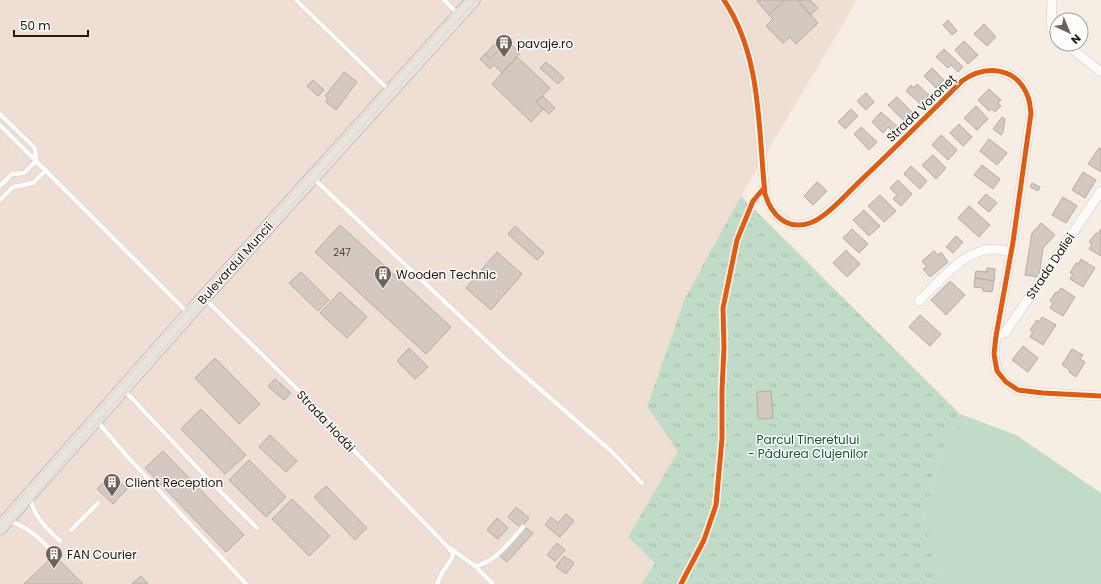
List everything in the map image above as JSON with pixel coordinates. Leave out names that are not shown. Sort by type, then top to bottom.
[{"type":"main road","name":"Bulevardul Muncii","points":[[4,524],[189,314],[473,0]]},
{"type":"street","name":"Strada Voroneț","points":[[724,0],[744,40],[754,75],[765,194],[769,206],[776,216],[787,223],[798,226],[810,223],[821,216],[845,195],[962,81],[971,75],[992,69],[1015,77],[1029,98],[1031,113],[1011,252],[996,336],[994,354],[997,372],[1006,382],[1018,390],[1101,396]]},
{"type":"street","points":[[1052,0],[1052,12]]},
{"type":"street","points":[[1076,52],[1101,72]]},
{"type":"street","name":"Strada Daliei","points":[[996,336],[1005,333],[1101,191]]},
{"type":"street","points":[[919,301],[960,262],[977,252],[995,249],[1011,252]]},
{"type":"lane","points":[[296,0],[390,91]]},
{"type":"lane","points":[[444,0],[459,15]]},
{"type":"lane","points":[[0,114],[35,148],[36,161],[24,173],[12,174],[0,186]]},
{"type":"lane","points":[[0,125],[2,130],[46,170],[189,314]]},
{"type":"lane","points":[[0,200],[13,187],[33,183],[46,170]]},
{"type":"lane","points":[[312,178],[510,363],[611,451],[642,482]]},
{"type":"lane","name":"Strada Hodăi","points":[[204,298],[330,421],[334,430],[447,546],[475,566],[493,584]]},
{"type":"lane","points":[[123,389],[257,528]]},
{"type":"lane","points":[[96,420],[125,454],[246,584]]},
{"type":"lane","points":[[30,494],[34,510],[42,523],[60,541]]},
{"type":"lane","points":[[71,530],[98,503]]},
{"type":"lane","points":[[4,524],[19,525],[44,541],[51,550]]},
{"type":"lane","points":[[475,566],[483,564],[496,555],[523,527]]},
{"type":"lane","points":[[437,584],[453,554],[447,546]]},
{"type":"shaded area","points":[[0,0],[857,0],[741,196],[685,298],[647,407],[678,451],[628,537],[655,563],[641,584],[0,584]]},
{"type":"green space","name":"Parcul Tineretului - Pădurea Clujenilor","points":[[741,196],[960,414],[938,461],[924,519],[944,584],[641,584],[655,563],[628,537],[678,451],[647,407],[685,298]]},
{"type":"green space","points":[[960,414],[1016,435],[1101,493],[1101,584],[944,584],[924,519],[938,461]]},
{"type":"building","points":[[785,0],[769,15],[757,1]]},
{"type":"building","points":[[785,0],[797,0],[818,23],[796,44],[790,37],[783,43],[766,26],[773,19],[769,15]]},
{"type":"building","points":[[797,0],[810,0],[818,8],[811,15]]},
{"type":"building","points":[[948,20],[957,31],[952,35],[943,25]]},
{"type":"building","points":[[984,24],[996,37],[987,46],[974,34]]},
{"type":"building","name":"pavaje.ro","points":[[508,41],[520,53],[502,73],[494,65],[490,69],[480,59],[485,54],[490,59]]},
{"type":"building","points":[[964,41],[978,55],[968,64],[955,50]]},
{"type":"building","points":[[496,43],[501,48],[490,59],[485,54]]},
{"type":"building","points":[[944,49],[963,67],[958,72],[951,65],[948,68],[936,57]]},
{"type":"building","points":[[517,57],[550,88],[536,102],[543,109],[531,122],[492,84]]},
{"type":"building","points":[[546,62],[564,78],[558,84],[540,68]]},
{"type":"building","points":[[932,68],[944,80],[936,88],[924,76]]},
{"type":"building","points":[[344,72],[357,82],[336,110],[326,102],[328,99],[325,96]]},
{"type":"building","points":[[313,80],[324,90],[318,96],[307,86]]},
{"type":"building","points":[[917,84],[931,97],[923,106],[906,91],[911,85],[914,88]]},
{"type":"building","points":[[989,89],[1001,100],[998,103],[1001,106],[995,112],[992,109],[989,111],[978,100]]},
{"type":"building","points":[[866,93],[874,102],[866,110],[857,101]]},
{"type":"building","points":[[543,96],[555,108],[549,114],[536,102]]},
{"type":"building","points":[[897,97],[914,114],[906,123],[888,105]]},
{"type":"building","points":[[976,106],[988,119],[977,130],[964,118]]},
{"type":"building","points":[[851,109],[858,116],[845,129],[838,122]]},
{"type":"building","points":[[881,112],[899,128],[895,133],[888,127],[883,133],[872,122]]},
{"type":"building","points":[[1002,117],[1005,119],[1003,132],[1001,135],[993,129]]},
{"type":"building","points":[[959,124],[972,137],[963,146],[950,133]]},
{"type":"building","points":[[861,127],[877,142],[869,150],[854,134]]},
{"type":"building","points":[[941,135],[957,150],[948,160],[932,145]]},
{"type":"building","points":[[989,139],[1007,153],[997,165],[980,151]]},
{"type":"building","points":[[1099,148],[1101,149],[1101,172],[1088,164]]},
{"type":"building","points":[[933,155],[946,168],[936,179],[922,165]]},
{"type":"building","points":[[982,165],[1000,179],[993,189],[974,175]]},
{"type":"building","points":[[911,166],[927,181],[920,189],[904,174]]},
{"type":"building","points":[[1083,172],[1096,180],[1085,198],[1072,190]]},
{"type":"building","points":[[898,180],[912,194],[901,206],[893,199],[897,195],[890,188]]},
{"type":"building","points":[[817,182],[827,191],[813,205],[804,196]]},
{"type":"building","points":[[1032,183],[1040,187],[1038,191],[1030,187]]},
{"type":"building","points":[[986,194],[997,203],[989,212],[978,203]]},
{"type":"building","points":[[880,195],[896,211],[884,222],[868,206]]},
{"type":"building","points":[[1063,197],[1077,206],[1066,223],[1052,215]]},
{"type":"building","points":[[969,206],[990,225],[979,237],[958,218]]},
{"type":"building","points":[[864,210],[880,226],[869,236],[853,220]]},
{"type":"building","points":[[1041,223],[1055,235],[1043,248],[1039,277],[1025,275],[1032,233]]},
{"type":"building","name":"Wooden Technic","points":[[340,225],[451,327],[426,354],[315,252]]},
{"type":"building","points":[[515,226],[544,253],[537,260],[508,234]]},
{"type":"building","points":[[852,229],[868,244],[859,253],[843,238]]},
{"type":"building","points":[[1101,229],[1101,256],[1089,249],[1092,244],[1089,242]]},
{"type":"building","points":[[956,236],[963,242],[953,253],[946,247]]},
{"type":"building","points":[[846,250],[860,264],[847,277],[833,263]]},
{"type":"building","points":[[934,251],[938,255],[941,252],[948,262],[930,277],[923,269],[927,267],[922,261]]},
{"type":"building","points":[[497,252],[522,274],[491,310],[466,288]]},
{"type":"building","points":[[1081,259],[1095,268],[1083,287],[1070,279],[1073,274],[1070,273],[1076,263],[1078,264]]},
{"type":"building","points":[[987,268],[995,269],[994,281],[975,278],[976,271],[987,272]]},
{"type":"building","points":[[301,272],[329,300],[318,311],[289,283]]},
{"type":"building","points":[[975,278],[994,281],[992,292],[983,291],[983,288],[974,287]]},
{"type":"building","points":[[950,281],[965,295],[946,315],[931,300]]},
{"type":"building","points":[[1061,288],[1075,297],[1063,316],[1050,308],[1053,303],[1050,301],[1056,292],[1058,293]]},
{"type":"building","points":[[340,292],[367,317],[347,338],[320,313]]},
{"type":"building","points":[[920,315],[941,334],[930,346],[909,327]]},
{"type":"building","points":[[1042,317],[1056,325],[1043,345],[1030,337],[1033,332],[1030,330],[1037,320],[1039,322]]},
{"type":"building","points":[[1023,346],[1038,358],[1028,372],[1012,360]]},
{"type":"building","points":[[409,348],[428,367],[415,379],[397,361]]},
{"type":"building","points":[[1072,349],[1083,355],[1080,359],[1085,362],[1076,377],[1069,372],[1070,370],[1062,365]]},
{"type":"building","points":[[215,358],[260,404],[239,424],[195,378]]},
{"type":"building","points":[[275,379],[291,393],[284,400],[268,386]]},
{"type":"building","points":[[771,391],[773,418],[758,419],[757,392]]},
{"type":"building","points":[[201,409],[246,455],[225,474],[181,429]]},
{"type":"building","points":[[270,435],[297,461],[286,472],[259,447]]},
{"type":"building","points":[[163,451],[244,535],[226,552],[145,468]]},
{"type":"building","points":[[249,460],[286,497],[266,517],[229,480]]},
{"type":"building","name":"Client Reception","points":[[112,474],[127,489],[113,504],[97,489]]},
{"type":"building","points":[[326,486],[367,528],[355,540],[314,497]]},
{"type":"building","points":[[292,499],[330,536],[309,556],[272,519]]},
{"type":"building","points":[[516,507],[529,518],[521,528],[508,517]]},
{"type":"building","points":[[566,514],[574,521],[560,537],[545,525],[551,517],[558,523]]},
{"type":"building","points":[[497,518],[508,528],[498,539],[487,530]]},
{"type":"building","points":[[525,527],[533,533],[507,562],[499,555]]},
{"type":"building","points":[[557,543],[565,550],[555,561],[547,555]]},
{"type":"building","name":"FAN Courier","points":[[54,555],[83,584],[24,584]]},
{"type":"building","points":[[564,556],[574,563],[566,574],[556,567]]},
{"type":"building","points":[[141,576],[148,584],[132,584]]},
{"type":"tram line","points":[[0,521],[186,311],[466,0]]},
{"type":"tram line","points":[[0,536],[31,502],[98,422],[476,0]]},
{"type":"cycle path","points":[[724,0],[736,22],[752,69],[759,119],[765,194],[771,208],[776,214],[787,223],[794,225],[810,223],[829,211],[962,81],[981,72],[991,71],[1000,71],[1009,74],[1016,79],[1023,87],[1028,97],[1031,113],[1013,242],[996,336],[994,354],[997,371],[1006,382],[1018,390],[1101,396]]},
{"type":"cycle path","points":[[681,584],[704,540],[716,505],[722,439],[724,348],[723,308],[737,240],[753,201],[764,188]]},
{"type":"place","name":"pavaje.ro","points":[[504,58]]},
{"type":"place","name":"Wooden Technic","points":[[383,289]]},
{"type":"place","name":"Client Reception","points":[[112,497]]},
{"type":"place","name":"FAN Courier","points":[[54,569]]}]
